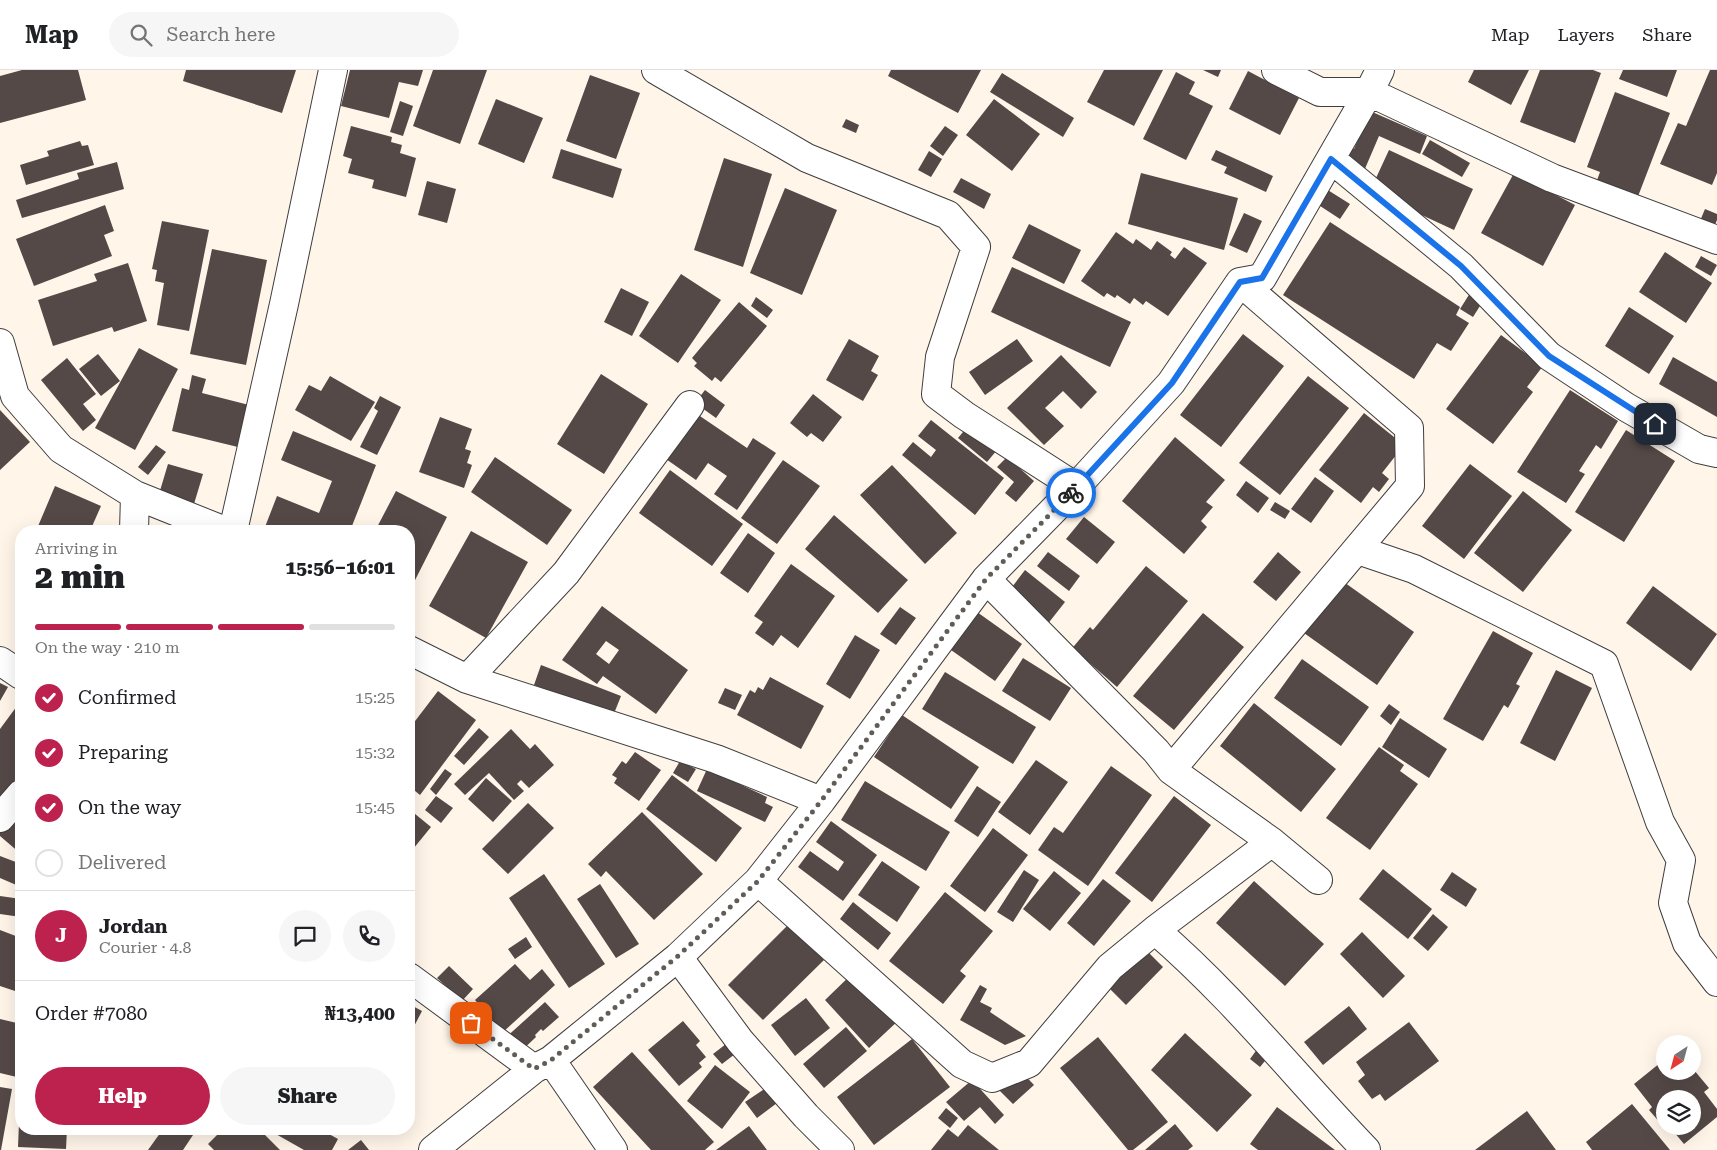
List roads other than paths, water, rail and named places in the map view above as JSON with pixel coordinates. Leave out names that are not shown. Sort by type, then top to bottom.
[{"type":"street","points":[[234,525],[284,304],[333,70]]},
{"type":"street","points":[[656,70],[807,158],[948,215],[976,248],[940,357],[936,394],[964,415],[1076,487]]},
{"type":"street","points":[[1276,70],[1320,92],[1375,81],[1552,178],[1717,240]]},
{"type":"street","points":[[434,1150],[678,956],[758,881],[821,801],[986,579],[1076,487],[1172,383],[1240,282],[1262,278],[1375,81]]},
{"type":"street","points":[[1331,159],[1461,266],[1549,356],[1626,407],[1699,449],[1717,453]]},
{"type":"street","points":[[1171,770],[1410,486],[1409,428],[1240,282]]},
{"type":"street","points":[[0,343],[15,396],[61,450],[135,495],[211,525]]},
{"type":"street","points":[[467,679],[566,572],[690,405]]},
{"type":"street","points":[[134,525],[135,495]]},
{"type":"street","points":[[1358,550],[1414,569],[1604,664],[1627,724],[1660,822],[1681,860],[1673,902],[1687,944],[1717,982]]},
{"type":"street","points":[[986,579],[1156,751],[1171,770],[1272,842],[1318,880]]},
{"type":"street","points":[[415,653],[467,679],[716,759],[821,801]]},
{"type":"street","points":[[0,661],[15,671]]},
{"type":"street","points":[[0,818],[15,801]]},
{"type":"street","points":[[758,881],[962,1064],[992,1078],[1029,1063],[1110,967],[1155,930],[1272,842]]},
{"type":"street","points":[[1155,930],[1192,962],[1311,1093],[1366,1150]]},
{"type":"street","points":[[678,956],[740,1041],[806,1116],[840,1150]]},
{"type":"street","points":[[415,981],[542,1064],[613,1150]]}]
